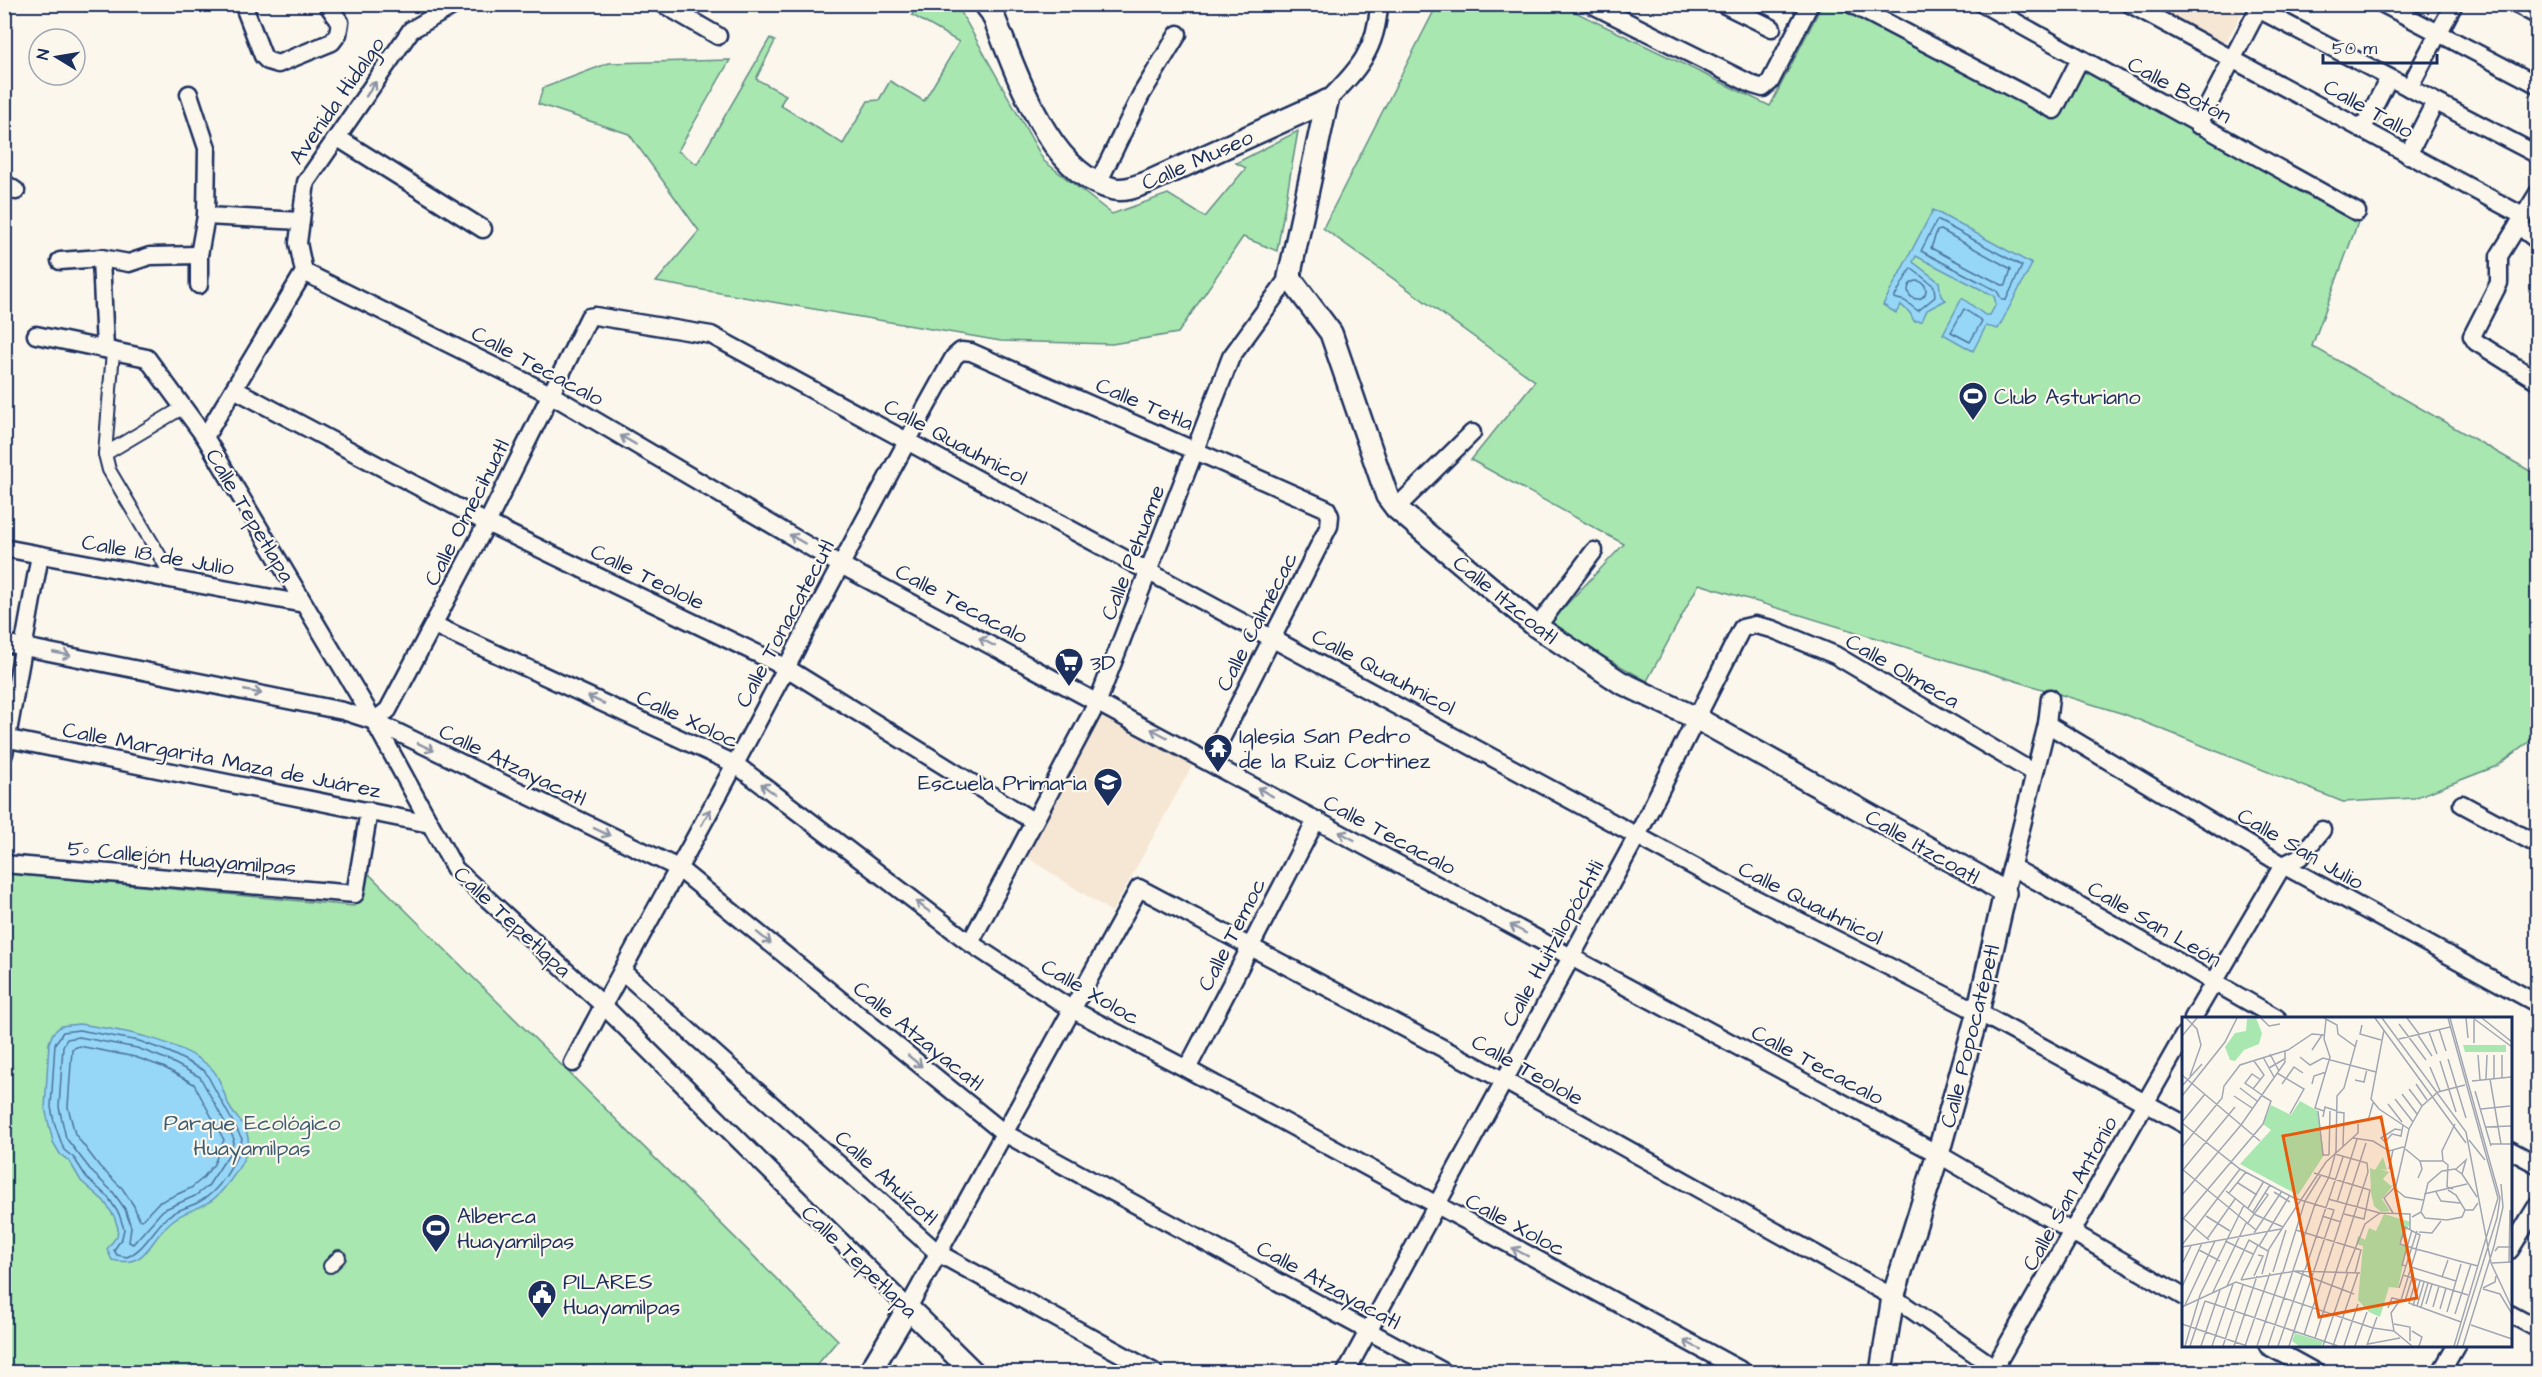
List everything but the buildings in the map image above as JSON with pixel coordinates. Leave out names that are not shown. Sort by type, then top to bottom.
[{"type":"street","points":[[243,4],[263,56],[268,61],[278,64],[332,42],[338,34],[339,22],[327,4]]},
{"type":"street","name":"Avenida Hidalgo","points":[[304,272],[298,252],[306,182],[411,30],[456,4]]},
{"type":"street","points":[[663,4],[718,36]]},
{"type":"street","points":[[1289,277],[1327,101],[1358,70],[1372,45],[1379,4]]},
{"type":"street","points":[[1591,4],[1763,88],[1770,82],[1810,4]]},
{"type":"street","points":[[1723,4],[1772,28]]},
{"type":"street","points":[[1851,4],[2054,110],[2080,59]]},
{"type":"street","name":"Calle Botón","points":[[1983,4],[2357,212]]},
{"type":"street","name":"Calle Tallo","points":[[2130,4],[2408,155],[2521,220],[2538,241]]},
{"type":"street","points":[[2384,4],[2538,85]]},
{"type":"street","points":[[2409,88],[2454,4]]},
{"type":"street","points":[[2516,4],[2538,16]]},
{"type":"street","name":"Calle Museo","points":[[993,7],[1045,133],[1063,157],[1098,183],[1115,189],[1127,189],[1146,183],[1327,101]]},
{"type":"street","points":[[2198,125],[2260,7],[2388,78],[2538,155]]},
{"type":"street","points":[[1098,183],[1141,95],[1178,34]]},
{"type":"street","points":[[2362,130],[2388,78]]},
{"type":"street","points":[[189,94],[207,148],[206,216],[199,255],[199,285]]},
{"type":"street","points":[[2408,155],[2435,102]]},
{"type":"street","points":[[338,138],[483,229]]},
{"type":"street","points":[[2538,193],[2499,256],[2499,283],[2472,336],[2476,342],[2538,381]]},
{"type":"street","points":[[206,216],[301,221]]},
{"type":"street","points":[[60,261],[101,258],[129,263],[150,256],[199,255]]},
{"type":"street","points":[[101,258],[109,350],[105,454],[109,471],[174,580]]},
{"type":"street","points":[[205,437],[304,272]]},
{"type":"street","name":"Calle Tecacalo","points":[[304,272],[550,394],[839,564],[1210,761],[1938,1154],[2182,1296]]},
{"type":"street","name":"Calle Pehuame","points":[[970,943],[1098,701],[1231,357],[1289,277]]},
{"type":"street","name":"Calle Itzcoatl","points":[[1289,277],[1331,333],[1387,496],[1396,508],[1536,627],[1620,682],[1696,718],[1980,877],[2004,893]]},
{"type":"street","name":"Calle Quauhnicol","points":[[589,317],[595,315],[704,332],[907,439],[1148,572],[1273,637],[1843,945],[1978,1012],[2182,1123]]},
{"type":"street","name":"Calle Omecihuatl","points":[[374,721],[388,710],[434,625],[589,317]]},
{"type":"street","name":"Calle Tepetlapa","points":[[36,335],[147,358],[205,437],[374,721],[455,869],[603,1005],[973,1372]]},
{"type":"street","name":"Calle Tetla","points":[[954,357],[961,351],[971,352],[1318,504]]},
{"type":"street","name":"Calle Tonacatecutl","points":[[573,1063],[735,764],[839,564],[954,357]]},
{"type":"street","name":"Calle Teolole","points":[[234,389],[487,523],[785,667],[1033,821]]},
{"type":"street","points":[[105,454],[182,408]]},
{"type":"street","points":[[1396,508],[1473,433]]},
{"type":"street","name":"Calle Calmécac","points":[[1210,761],[1329,526],[1330,516],[1327,509],[1318,504]]},
{"type":"street","name":"Calle 18 de Julio","points":[[4,548],[304,604]]},
{"type":"street","points":[[1536,627],[1594,551]]},
{"type":"street","points":[[6,743],[26,647],[40,555]]},
{"type":"street","name":"Calle Xoloc","points":[[434,625],[735,764],[970,943],[1071,1009],[1187,1069],[1434,1206],[1744,1372]]},
{"type":"street","name":"Calle Olmeca","points":[[1742,628],[1755,626],[1772,629],[1835,655],[2034,773]]},
{"type":"street","name":"Calle Huitzilopóchtli","points":[[1346,1372],[1434,1206],[1638,834],[1742,628]]},
{"type":"street","name":"Calle Atzayacatl","points":[[4,644],[343,711],[374,721],[678,868],[1004,1133],[1444,1372]]},
{"type":"street","name":"Calle Popocatépetl","points":[[1881,1372],[1893,1297],[1938,1154],[1978,1012],[2004,893],[2047,724],[2050,698]]},
{"type":"street","name":"Calle San Julio","points":[[2047,724],[2283,865],[2538,1004]]},
{"type":"street","name":"Calle Margarita Maza de Juárez","points":[[6,743],[430,824]]},
{"type":"street","points":[[2462,804],[2538,845]]},
{"type":"street","name":"5º Callejón Huayamilpas","points":[[4,864],[355,894],[369,811]]},
{"type":"street","name":"Calle Temoc","points":[[1187,1069],[1316,820]]},
{"type":"street","points":[[2194,1017],[2283,865],[2300,857],[2322,830]]},
{"type":"street","name":"Calle San León","points":[[2012,867],[2275,1017]]},
{"type":"street","name":"Calle Teolole","points":[[1071,1009],[1139,888],[1503,1080],[1893,1297],[1996,1371]]},
{"type":"street","name":"Calle Ahuízotl","points":[[622,971],[938,1253],[1154,1372]]},
{"type":"street","points":[[870,1372],[908,1308],[1071,1009]]},
{"type":"street","name":"Calle San Antonio","points":[[1996,1371],[2182,1039]]},
{"type":"street","points":[[2512,1151],[2538,1165]]},
{"type":"street","points":[[2512,1248],[2538,1203]]},
{"type":"street","points":[[2512,1315],[2538,1329]]},
{"type":"street","points":[[2270,1347],[2315,1372]]},
{"type":"street","points":[[2441,1372],[2455,1347]]},
{"type":"shaded area","points":[[2150,5],[2246,5],[2225,44]]},
{"type":"shaded area","name":"Escuela Primaria","points":[[1101,709],[1194,762],[1112,912],[1022,854]]},
{"type":"green space","points":[[917,5],[957,5],[1044,161],[1112,214],[1168,194],[1205,217],[1246,168],[1236,163],[1298,131],[1277,251],[1243,237],[1178,333],[1112,344],[1001,341],[656,282],[699,231],[629,134],[538,104],[543,88],[609,63],[730,60],[678,151],[697,164],[770,38],[775,41],[756,79],[786,95],[780,105],[843,144],[868,101],[879,100],[890,81],[924,101],[959,42],[912,15]]},
{"type":"green space","name":"Club Asturiano","points":[[1437,5],[1561,5],[1770,106],[1822,5],[1836,5],[2051,118],[2078,68],[2358,222],[2312,346],[2537,475],[2537,736],[2497,766],[2414,798],[2343,802],[2124,714],[1699,584],[1647,681],[1547,625],[1624,544],[1471,460],[1535,381],[1323,228]]},
{"type":"green space","name":"Parque Ecológico Huayamilpas","points":[[366,871],[838,1340],[811,1372],[5,1372],[4,873],[354,906],[363,895]]},
{"type":"water","points":[[1933,210],[2032,264],[1998,329],[1986,326],[1973,351],[1943,334],[1962,298],[1985,315],[1990,315],[1996,304],[1994,296],[1916,256],[1913,262],[1939,282],[1941,296],[1946,300],[1927,310],[1922,321],[1914,321],[1910,313],[1901,305],[1896,313],[1883,305]]},
{"type":"water","points":[[79,1024],[147,1037],[196,1057],[209,1066],[220,1081],[232,1111],[247,1134],[248,1145],[243,1160],[219,1194],[208,1203],[172,1221],[147,1251],[133,1260],[124,1262],[112,1260],[107,1249],[117,1236],[118,1228],[114,1216],[104,1201],[81,1181],[70,1162],[60,1154],[53,1142],[45,1108],[49,1043],[53,1033],[61,1026]]},
{"type":"place","name":"Club Asturiano","points":[[1973,422]]},
{"type":"place","name":"3D","points":[[1069,688]]},
{"type":"place","name":"Iglesia San Pedro de la Ruiz Cortinez","points":[[1218,774]]},
{"type":"place","name":"Escuela Primaria","points":[[1108,808]]},
{"type":"place","name":"Alberca Huayamilpas","points":[[436,1254]]},
{"type":"place","name":"PILARES Huayamilpas","points":[[542,1320]]}]
